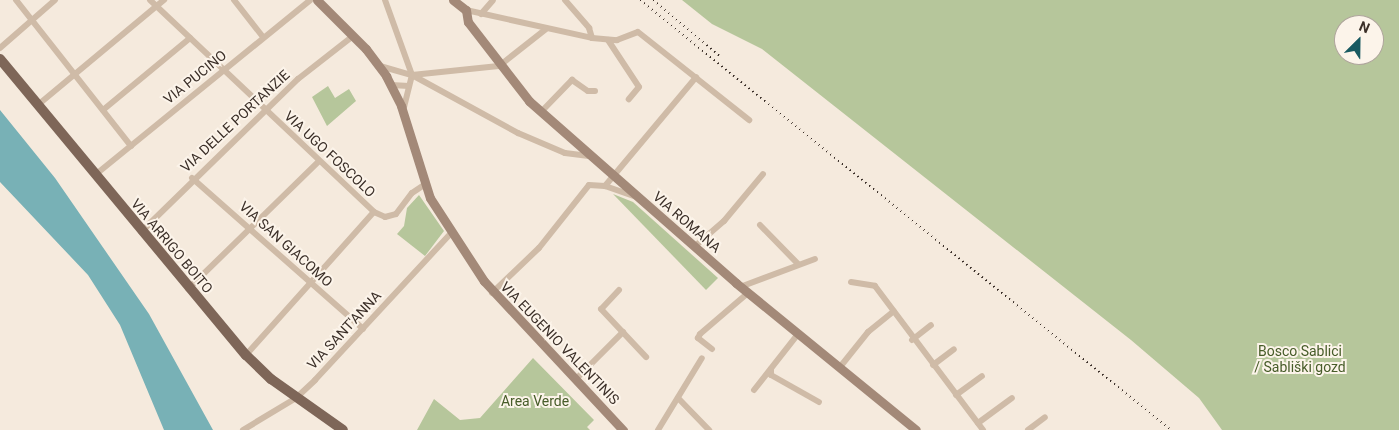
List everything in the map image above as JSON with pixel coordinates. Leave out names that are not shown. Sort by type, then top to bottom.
[{"type":"main road","name":"VIA ARRIGO BOITO","points":[[0,59],[39,104],[188,289],[246,355],[296,398],[343,430]]},
{"type":"street","points":[[16,0],[131,146]]},
{"type":"street","points":[[0,48],[55,0]]},
{"type":"street","name":"VIA UGO FOSCOLO","points":[[150,0],[374,212],[385,217],[396,214],[412,193],[424,185]]},
{"type":"street","points":[[39,104],[164,0]]},
{"type":"street","points":[[234,0],[263,36]]},
{"type":"street","name":"VIA PUCINO","points":[[95,175],[263,36],[310,0]]},
{"type":"street","name":"VIA EUGENIO VALENTINIS","points":[[317,0],[354,36],[380,66],[391,85],[402,112],[424,185],[452,232],[492,292],[623,430]]},
{"type":"street","points":[[386,0],[412,75],[402,112]]},
{"type":"street","points":[[453,0],[466,10],[592,38],[608,40],[638,32],[749,120]]},
{"type":"street","points":[[481,14],[493,0]]},
{"type":"street","points":[[565,0],[589,28],[592,38]]},
{"type":"street","name":"VIA ROMANA","points":[[466,10],[468,22],[499,66],[541,112],[589,156],[748,293],[916,430]]},
{"type":"street","points":[[380,66],[412,75],[499,66],[546,29]]},
{"type":"street","name":"VIA DELLE PORTANZIE","points":[[141,232],[192,178],[266,111],[354,36]]},
{"type":"street","points":[[103,110],[190,38]]},
{"type":"street","points":[[608,40],[639,87],[629,99]]},
{"type":"street","points":[[391,85],[400,73]]},
{"type":"street","points":[[412,75],[518,134],[565,153],[589,156]]},
{"type":"street","points":[[605,186],[696,77]]},
{"type":"street","points":[[541,112],[572,80],[595,91]]},
{"type":"street","points":[[391,85],[409,86]]},
{"type":"street","points":[[188,289],[319,161]]},
{"type":"street","points":[[694,246],[724,221],[763,174]]},
{"type":"street","name":"VIA SAN GIACOMO","points":[[192,178],[363,329]]},
{"type":"street","points":[[492,292],[539,248],[589,185],[605,186],[642,200]]},
{"type":"street","points":[[246,355],[309,281],[374,212]]},
{"type":"street","points":[[760,225],[798,264]]},
{"type":"street","name":"VIA SANT'ANNA","points":[[243,430],[296,398],[363,329],[452,232]]},
{"type":"street","points":[[740,286],[815,259]]},
{"type":"street","points":[[851,282],[870,282],[894,311],[912,340],[984,430]]},
{"type":"street","points":[[619,290],[601,309],[646,357]]},
{"type":"street","points":[[712,349],[698,338],[700,334],[748,293]]},
{"type":"street","points":[[840,367],[868,332],[894,311]]},
{"type":"street","points":[[912,340],[931,326]]},
{"type":"street","points":[[575,380],[622,332]]},
{"type":"street","points":[[754,390],[798,334]]},
{"type":"street","points":[[933,365],[954,348]]},
{"type":"street","points":[[658,430],[702,358]]},
{"type":"street","points":[[771,369],[771,374],[819,402]]},
{"type":"street","points":[[956,396],[982,376]]},
{"type":"street","points":[[678,398],[709,430]]},
{"type":"street","points":[[978,423],[1012,398]]},
{"type":"street","points":[[1028,430],[1045,417]]},
{"type":"green space","name":"Bosco Sablici / Sabliški gozd","points":[[682,0],[1399,0],[1399,430],[1222,430],[1199,398],[1131,340],[762,49],[712,24]]},
{"type":"green space","points":[[328,86],[335,98],[349,89],[356,101],[327,126],[312,97]]},
{"type":"green space","points":[[613,194],[633,202],[718,278],[706,290]]},
{"type":"green space","points":[[419,195],[444,231],[425,256],[397,234],[404,226],[407,208]]},
{"type":"green space","name":"Area Verde","points":[[533,358],[594,420],[587,427],[590,430],[417,430],[434,399],[460,420],[480,418]]},
{"type":"water","points":[[0,110],[55,178],[149,314],[213,430],[164,430],[120,325],[88,275],[0,182]]},
{"type":"railway","points":[[640,0],[1171,430]]},
{"type":"railway","points":[[653,0],[721,57]]}]
